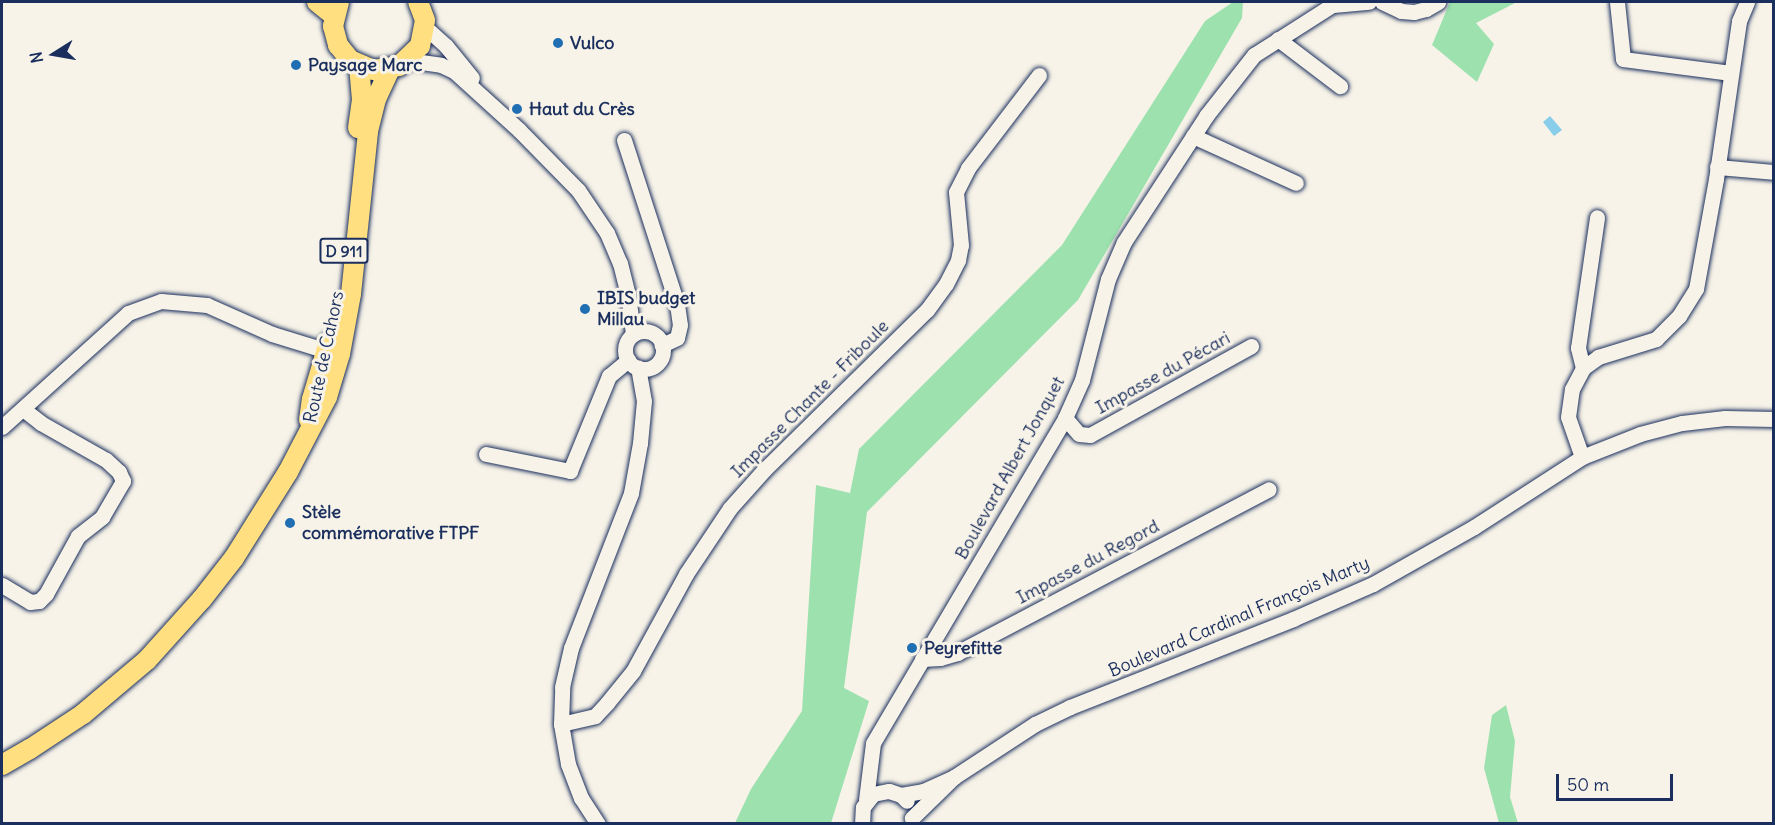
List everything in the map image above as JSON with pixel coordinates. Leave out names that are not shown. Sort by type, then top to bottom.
[{"type":"main road","points":[[317,2],[336,9],[333,26],[338,45],[350,60],[374,70],[399,65]]},
{"type":"main road","points":[[421,3],[425,27]]},
{"type":"main road","name":"Route de Cahors","points":[[2,765],[30,750],[83,714],[147,660],[202,599],[265,512],[307,434],[312,399],[333,353],[351,294],[368,131],[376,99],[399,65],[420,46],[425,27]]},
{"type":"main road","name":"Route de Cahors","points":[[333,353],[362,100],[359,65]]},
{"type":"street","name":"Boulevard Albert Jonquet","points":[[862,824],[861,814],[866,800],[873,743],[1065,418],[1082,381],[1108,279],[1124,242],[1193,136],[1241,69],[1254,55],[1335,3],[1370,2]]},
{"type":"street","points":[[1382,2],[1401,11],[1414,12],[1438,2]]},
{"type":"street","points":[[1617,2],[1623,59],[1731,73]]},
{"type":"street","points":[[1582,457],[1568,417],[1572,388],[1582,368],[1598,357],[1656,339],[1679,316],[1696,289],[1739,21],[1747,2]]},
{"type":"street","points":[[425,27],[447,46],[501,113]]},
{"type":"street","points":[[1278,39],[1340,86]]},
{"type":"street","points":[[399,65],[441,65],[454,71],[501,113],[570,181],[592,208],[607,233],[640,333]]},
{"type":"street","name":"Impasse Chante - Friboule","points":[[561,724],[595,716],[607,703],[633,671],[686,574],[730,508],[764,470],[927,310],[940,293],[958,260],[961,245],[956,192],[968,168],[1039,75]]},
{"type":"street","points":[[1193,136],[1296,183]]},
{"type":"street","points":[[624,140],[677,304],[680,325],[677,338],[662,345]]},
{"type":"street","points":[[1717,167],[1773,172]]},
{"type":"street","points":[[1582,368],[1578,348],[1597,217]]},
{"type":"street","points":[[2,427],[128,314],[161,301],[207,305],[272,334],[333,353]]},
{"type":"street","points":[[598,824],[578,790],[568,764],[561,724],[562,687],[571,648],[631,493],[640,443],[644,401],[654,366],[662,357],[662,345],[657,336],[640,333],[626,343],[644,401]]},
{"type":"street","name":"Impasse du Pécari","points":[[1065,418],[1079,434],[1090,435],[1251,346]]},
{"type":"street","points":[[486,454],[570,471],[609,376],[633,364],[654,366]]},
{"type":"street","points":[[2,585],[30,602],[39,601],[46,594],[78,536],[102,517],[123,480],[119,471],[106,460],[41,423],[23,409]]},
{"type":"street","name":"Boulevard Cardinal François Marty","points":[[866,800],[873,794],[923,791],[954,777],[1035,724],[1070,707],[1293,619],[1373,584],[1474,527],[1582,457],[1640,434],[1682,423],[1725,418],[1773,419]]},
{"type":"street","name":"Impasse du Regord","points":[[922,659],[940,658],[957,653],[1269,489]]},
{"type":"street","points":[[870,762],[911,809],[912,821]]},
{"type":"street","name":"Boulevard Cardinal François Marty","points":[[912,821],[954,777]]},
{"type":"green space","points":[[1233,2],[1243,2],[1242,18],[1078,300],[867,512],[844,688],[869,701],[831,823],[735,823],[751,789],[802,711],[816,485],[850,493],[859,449],[1062,245],[1205,21]]},
{"type":"green space","points":[[1450,2],[1517,2],[1476,23],[1494,44],[1477,82],[1432,45]]},
{"type":"green space","points":[[1506,705],[1515,741],[1510,797],[1518,823],[1499,823],[1484,768],[1492,715]]},
{"type":"water","points":[[1550,116],[1562,130],[1554,136],[1543,122]]},
{"type":"place","name":"Vulco","points":[[558,43]]},
{"type":"place","name":"Paysage Marc","points":[[296,65]]},
{"type":"place","name":"Haut du Crès","points":[[517,109]]},
{"type":"place","name":"IBIS budget Millau","points":[[585,309]]},
{"type":"place","name":"Stèle commémorative FTPF","points":[[290,523]]},
{"type":"place","name":"Peyrefitte","points":[[912,648]]}]
